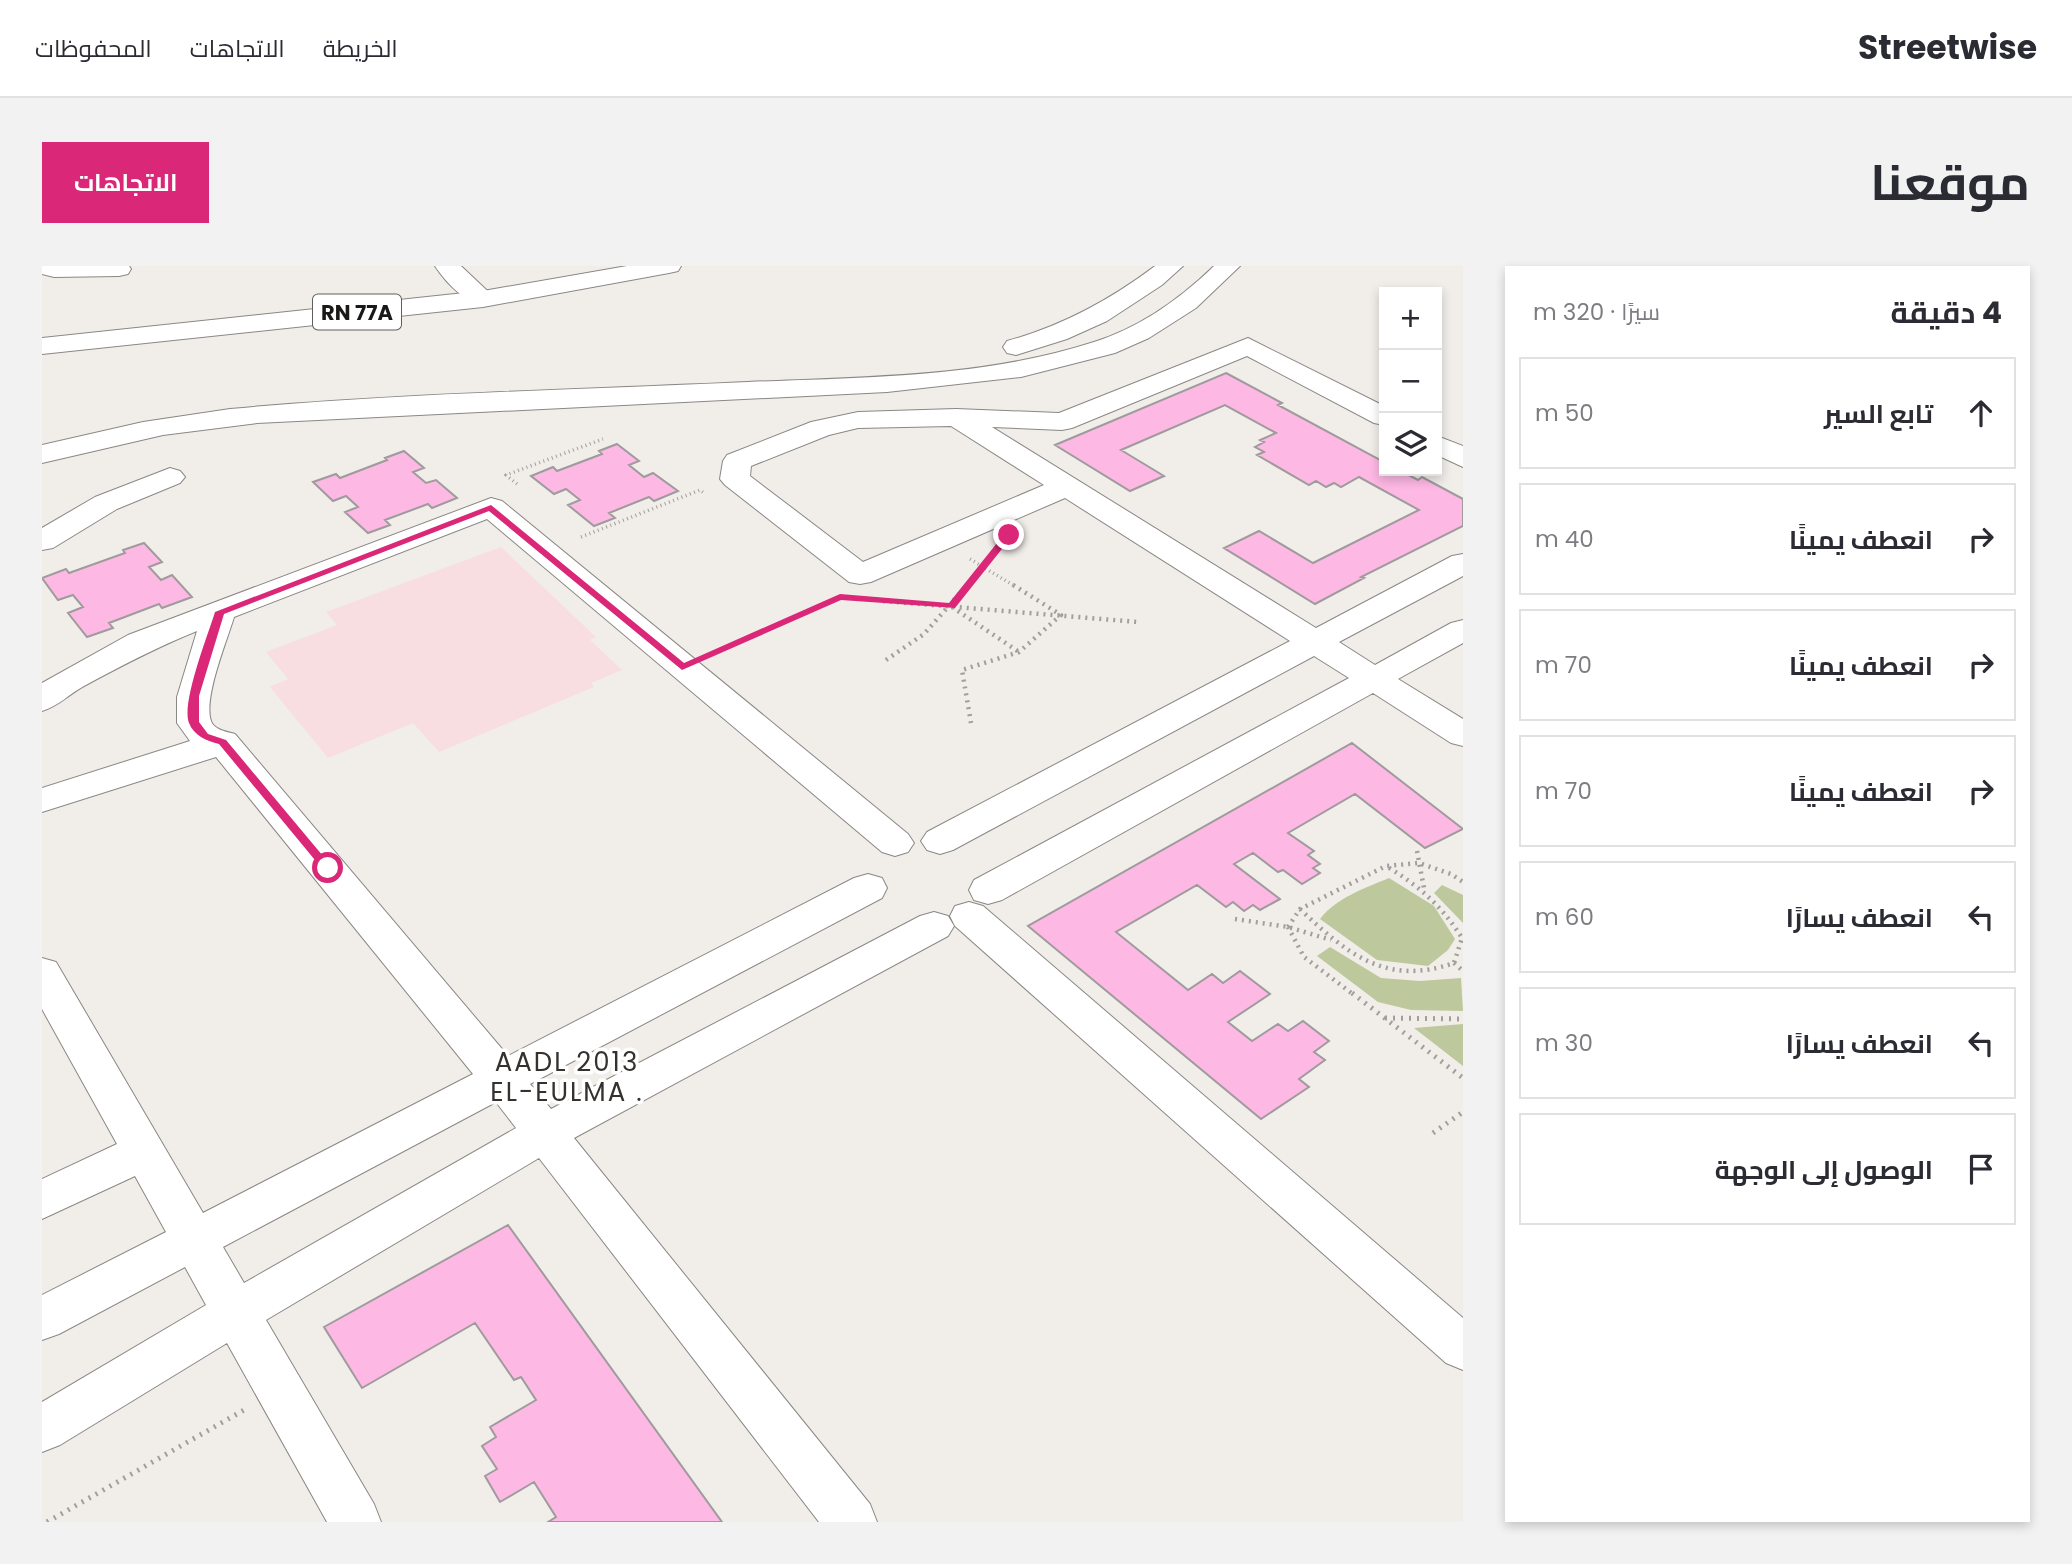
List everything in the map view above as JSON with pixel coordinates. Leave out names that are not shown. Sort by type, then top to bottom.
[{"type":"main road","points":[[42,266],[54,270],[126,267]]},
{"type":"main road","points":[[447,266],[483,299]]},
{"type":"main road","name":"RN 77A","points":[[42,346],[483,299],[669,266]]},
{"type":"main road","points":[[42,434],[141,410],[209,400],[346,389],[898,366],[994,352],[1047,339],[1093,318],[1137,293],[1171,266]]},
{"type":"main road","points":[[42,454],[119,434],[205,420],[304,412],[855,385],[982,375],[1066,358],[1107,347],[1139,333],[1205,288],[1228,266]]},
{"type":"main road","points":[[1067,486],[860,575],[735,480],[737,461],[821,428],[858,420],[956,417],[1062,422],[1248,346],[1379,414]]},
{"type":"main road","points":[[956,417],[1463,735]]},
{"type":"main road","points":[[1442,447],[1463,458]]},
{"type":"main road","points":[[42,541],[106,503],[170,477]]},
{"type":"main road","points":[[42,700],[62,684],[140,642],[491,507],[895,843]]},
{"type":"main road","points":[[940,841],[1463,563]]},
{"type":"main road","points":[[219,612],[194,696],[194,723],[204,736],[223,742],[502,1079],[851,1522]]},
{"type":"main road","points":[[42,1429],[234,1312],[545,1133],[964,910],[1463,630]]},
{"type":"main road","points":[[42,800],[223,742]]},
{"type":"main road","points":[[917,839],[940,841],[960,848],[976,859],[986,874],[964,910],[909,924],[887,914],[871,900],[868,888],[871,860],[895,843],[917,839]]},
{"type":"main road","points":[[42,1319],[868,888]]},
{"type":"main road","points":[[964,910],[1463,1348]]},
{"type":"main road","points":[[42,973],[355,1522]]},
{"type":"main road","points":[[42,1200],[143,1152]]},
{"type":"path","points":[[525,491],[506,475],[603,439]]},
{"type":"path","points":[[573,530],[583,538],[700,490],[711,499]]},
{"type":"path","points":[[886,660],[924,634],[951,606],[1009,535],[987,520]]},
{"type":"path","points":[[967,558],[984,565],[1061,615]]},
{"type":"path","points":[[682,667],[840,597],[829,589]]},
{"type":"path","points":[[879,600],[1138,622]]},
{"type":"path","points":[[951,606],[1019,652]]},
{"type":"path","points":[[971,723],[962,670],[1019,652],[1061,615]]},
{"type":"path","points":[[1417,851],[1424,889]]},
{"type":"path","points":[[1288,928],[1300,909],[1386,866],[1419,863],[1463,881]]},
{"type":"path","points":[[1235,919],[1288,928],[1332,940],[1381,967],[1437,971],[1454,963],[1462,938],[1449,916],[1424,889],[1386,866]]},
{"type":"path","points":[[1300,909],[1332,940]]},
{"type":"path","points":[[1288,928],[1304,957],[1463,1077]]},
{"type":"path","points":[[1454,963],[1463,971]]},
{"type":"path","points":[[1384,1018],[1463,1019]]},
{"type":"path","points":[[1433,1133],[1463,1112]]},
{"type":"path","points":[[47,1522],[279,1390]]},
{"type":"shaded area","points":[[501,547],[596,637],[590,640],[622,670],[591,683],[594,687],[439,752],[413,723],[328,758],[270,687],[288,679],[266,652],[337,625],[326,612]]},
{"type":"green space","points":[[1389,878],[1434,906],[1455,939],[1448,950],[1428,966],[1377,960],[1320,919],[1343,899]]},
{"type":"green space","points":[[1442,885],[1463,895],[1463,923],[1434,893]]},
{"type":"green space","points":[[1330,947],[1381,978],[1420,981],[1461,978],[1463,1011],[1411,1010],[1378,1002],[1317,956]]},
{"type":"green space","points":[[1463,1024],[1463,1066],[1414,1028]]},
{"type":"building","points":[[1226,373],[1282,403],[1278,405],[1379,459],[1379,476],[1410,476],[1418,480],[1422,477],[1463,499],[1463,526],[1361,577],[1364,578],[1315,604],[1224,548],[1259,531],[1313,563],[1419,510],[1359,477],[1341,487],[1334,483],[1326,487],[1316,481],[1309,485],[1257,455],[1264,452],[1255,447],[1264,442],[1260,440],[1276,433],[1225,405],[1121,450],[1164,476],[1130,491],[1055,445]]},
{"type":"building","points":[[617,444],[639,461],[629,465],[644,477],[653,473],[678,491],[654,501],[649,497],[609,513],[615,518],[594,526],[568,505],[580,500],[566,489],[554,494],[531,476],[553,467],[557,471],[602,454],[599,451]]},
{"type":"building","points":[[404,451],[424,468],[413,472],[426,483],[436,480],[457,498],[432,508],[428,504],[385,520],[390,525],[368,533],[345,512],[358,507],[346,496],[333,501],[313,482],[336,474],[340,478]]},
{"type":"building","points":[[144,543],[162,562],[149,567],[161,580],[172,575],[192,597],[162,608],[159,604],[109,623],[113,628],[87,637],[68,613],[83,607],[73,595],[58,600],[42,578],[66,569],[69,573],[125,553],[123,550]]},
{"type":"building","points":[[1352,743],[1463,829],[1425,848],[1355,794],[1288,833],[1314,851],[1308,855],[1320,864],[1313,868],[1320,873],[1302,884],[1283,870],[1278,872],[1253,853],[1234,864],[1280,899],[1260,910],[1253,905],[1244,911],[1233,902],[1226,907],[1197,885],[1116,932],[1188,990],[1212,974],[1223,983],[1240,971],[1270,994],[1228,1022],[1252,1041],[1278,1024],[1288,1031],[1303,1021],[1329,1041],[1314,1052],[1325,1060],[1299,1079],[1309,1087],[1261,1119],[1028,926]]},
{"type":"building","points":[[508,1225],[722,1522],[548,1522],[556,1517],[534,1482],[500,1502],[485,1476],[497,1469],[482,1446],[496,1437],[490,1427],[536,1400],[521,1377],[514,1380],[475,1323],[362,1388],[324,1327]]},
{"type":"district","name":"AADL 2013 EL-EULMA .","points":[[567,1077]]},
{"type":"route","points":[[328,868],[223,742],[204,736],[194,723],[194,696],[219,612],[491,507],[682,667],[840,597],[951,606],[1009,535]]}]
